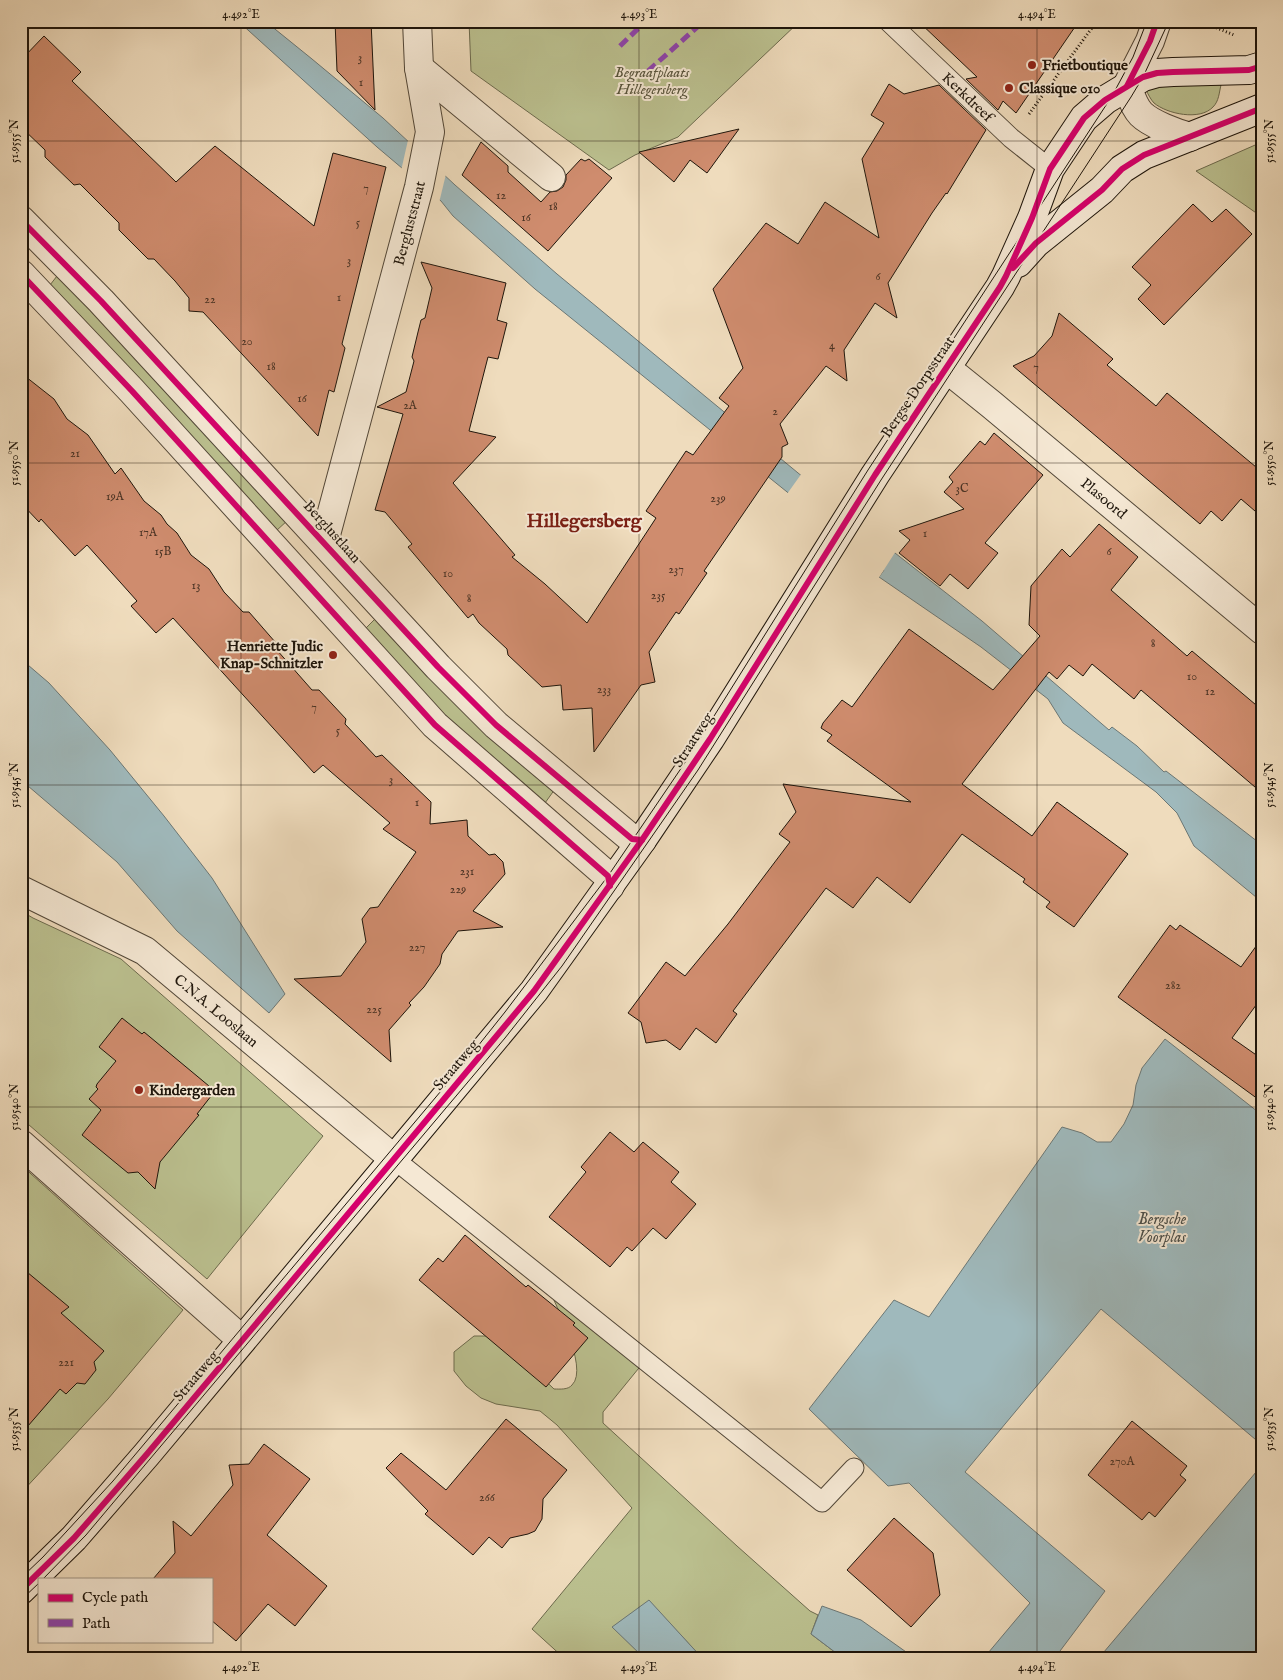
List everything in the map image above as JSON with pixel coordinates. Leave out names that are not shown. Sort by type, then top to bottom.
[{"type":"street","name":"Bergluststraat","points":[[324,542],[426,156],[430,132],[419,68],[417,21]]},
{"type":"street","points":[[1157,21],[1150,41],[1127,86],[1140,114],[1167,130],[1190,137]]},
{"type":"street","name":"Bergse Dorpsstraat","points":[[851,513],[1006,276],[1032,218],[1050,169],[1084,118],[1105,100],[1143,77],[1158,73],[1181,71],[1249,70],[1262,66]]},
{"type":"street","points":[[419,68],[552,177]]},
{"type":"street","name":"Bergse Dorpsstraat","points":[[1006,276],[1036,244],[1102,190],[1122,169],[1144,155],[1262,108]]},
{"type":"street","name":"Berglustlaan","points":[[21,220],[101,301],[438,667],[496,724],[632,839],[642,840]]},
{"type":"street","points":[[48,247],[21,274],[132,391],[435,725],[608,876],[610,886]]},
{"type":"street","name":"Plasoord","points":[[945,369],[992,405],[1262,630]]},
{"type":"street","name":"Straatweg","points":[[21,1590],[74,1538],[534,990],[610,886],[710,739],[851,513]]},
{"type":"street","name":"Berglustlaan","points":[[295,570],[324,542]]},
{"type":"street","name":"C.N.A. Looslaan","points":[[21,890],[145,951],[394,1159]]},
{"type":"street","points":[[21,1144],[242,1340]]},
{"type":"lane","name":"Kerkdreef","points":[[888,21],[1011,138],[1050,169]]},
{"type":"lane","points":[[394,1159],[822,1502],[854,1468]]},
{"type":"path","points":[[1011,138],[1097,21]]},
{"type":"green space","name":"Begraafplaats Hillegersberg","points":[[469,21],[800,21],[678,137],[635,155],[609,170],[471,71]]},
{"type":"green space","points":[[1173,81],[1221,85],[1213,107],[1200,114],[1192,115],[1175,113],[1160,107],[1153,102],[1146,90]]},
{"type":"green space","points":[[1262,142],[1262,217],[1196,171]]},
{"type":"green space","points":[[57,276],[63,279],[288,520],[276,531],[50,285]]},
{"type":"green space","points":[[376,618],[555,789],[545,803],[421,696],[363,631]]},
{"type":"green space","points":[[21,911],[121,959],[323,1136],[207,1279],[21,1118]]},
{"type":"green space","points":[[21,1165],[183,1310],[108,1399],[21,1493]]},
{"type":"green space","points":[[543,1277],[643,1363],[603,1412],[603,1423],[737,1546],[810,1611],[818,1615],[811,1634],[844,1659],[703,1659],[649,1601],[613,1627],[645,1659],[565,1659],[532,1629],[632,1508],[557,1425],[540,1411],[496,1404],[481,1398],[466,1386],[454,1371],[454,1352],[474,1336],[499,1336],[554,1389],[566,1388],[572,1385],[576,1376],[573,1349],[561,1315]]},
{"type":"water","points":[[238,21],[265,21],[383,118],[455,185],[557,274],[895,553],[982,621],[1109,730],[1112,727],[1137,746],[1164,772],[1166,771],[1262,845],[1262,902],[1194,846],[1177,813],[1156,792],[1063,723],[1048,699],[981,647],[879,577],[884,570],[535,289],[453,216],[441,201],[377,147]]},
{"type":"water","points":[[21,659],[49,683],[110,750],[212,878],[285,994],[269,1013],[177,931],[117,862],[21,780]]},
{"type":"water","name":"Bergsche Voorplas","points":[[1165,1039],[1262,1115],[1262,1445],[1101,1309],[965,1472],[1105,1591],[1054,1659],[983,1659],[1030,1603],[909,1483],[888,1486],[809,1409],[894,1300],[929,1317],[1062,1127],[1082,1133],[1097,1142],[1111,1142],[1124,1124],[1133,1105],[1136,1085],[1142,1068]]},
{"type":"water","points":[[1262,1465],[1262,1659],[1098,1659]]},
{"type":"water","points":[[649,1600],[703,1659],[645,1659],[612,1627]]},
{"type":"water","points":[[822,1606],[861,1620],[916,1659],[844,1659],[811,1634]]},
{"type":"pier","points":[[408,140],[446,174],[439,203],[401,171]]},
{"type":"pier","points":[[802,473],[896,551],[878,579],[876,577],[880,570],[787,494]]},
{"type":"building","points":[[335,21],[371,21],[375,110],[337,71]]},
{"type":"building","points":[[918,21],[1079,21],[1016,113],[1003,101],[998,110],[966,79],[977,77]]},
{"type":"building","points":[[44,36],[81,72],[72,81],[176,182],[215,146],[314,226],[333,153],[386,167],[342,344],[345,348],[334,392],[329,390],[318,436],[203,312],[189,311],[189,298],[175,281],[154,259],[148,259],[119,230],[119,223],[80,184],[74,185],[45,157],[45,150],[21,127],[21,60]]},
{"type":"building","points":[[889,84],[904,94],[939,85],[986,130],[947,194],[932,213],[888,283],[897,318],[875,303],[844,350],[847,381],[826,366],[780,424],[788,444],[782,447],[782,457],[704,571],[707,573],[679,614],[676,612],[649,652],[655,682],[641,685],[594,752],[592,708],[563,710],[561,685],[542,687],[508,655],[507,649],[479,623],[473,614],[468,618],[408,547],[412,544],[385,512],[375,510],[403,414],[377,407],[406,392],[414,361],[412,357],[421,320],[425,318],[432,288],[421,262],[506,283],[497,320],[507,323],[498,359],[488,357],[469,431],[496,437],[453,483],[515,555],[512,557],[545,584],[587,623],[656,518],[646,511],[686,451],[693,455],[729,406],[719,398],[743,368],[713,289],[766,223],[798,244],[825,202],[879,238],[862,159],[884,123],[871,115]]},
{"type":"building","points":[[739,129],[707,173],[690,160],[674,182],[639,152]]},
{"type":"building","points":[[481,142],[508,166],[508,172],[541,202],[550,192],[557,191],[563,187],[566,175],[581,159],[585,161],[589,159],[612,178],[548,251],[462,175]]},
{"type":"building","points":[[1193,204],[1212,222],[1226,209],[1252,234],[1164,325],[1138,299],[1151,285],[1132,267]]},
{"type":"building","points":[[1059,313],[1113,359],[1107,365],[1156,406],[1167,393],[1262,472],[1262,517],[1241,499],[1222,521],[1211,511],[1200,524],[1013,366],[1034,356],[1052,336]]},
{"type":"building","points":[[21,373],[54,399],[67,419],[88,435],[115,474],[121,468],[144,501],[161,515],[177,533],[191,555],[209,569],[224,592],[243,612],[249,612],[276,643],[276,649],[312,690],[319,690],[346,719],[345,724],[376,757],[382,755],[431,802],[430,824],[467,820],[468,836],[489,855],[495,854],[503,862],[505,874],[473,911],[503,927],[458,931],[442,954],[440,964],[424,987],[409,1003],[411,1005],[389,1030],[391,1062],[294,979],[341,976],[366,942],[362,919],[370,908],[378,907],[416,852],[383,829],[390,823],[323,765],[314,773],[173,618],[156,633],[131,606],[137,601],[87,545],[75,556],[41,519],[39,522],[21,503]]},
{"type":"building","points":[[994,433],[1043,475],[985,543],[998,553],[968,589],[950,574],[940,586],[899,553],[910,540],[899,531],[964,509],[944,492],[953,482],[949,477],[980,441],[985,445]]},
{"type":"building","points":[[1099,524],[1138,557],[1111,590],[1187,656],[1192,651],[1262,710],[1262,793],[1141,690],[1134,699],[1092,664],[1083,676],[1069,665],[1057,679],[1049,672],[962,784],[1032,836],[1057,802],[1128,854],[1074,927],[1046,907],[1050,902],[1023,882],[1025,879],[962,834],[910,903],[877,877],[853,908],[826,888],[733,1011],[737,1014],[716,1043],[696,1028],[680,1050],[666,1040],[646,1043],[641,1022],[628,1013],[666,962],[685,976],[728,924],[790,842],[779,834],[796,812],[783,784],[911,802],[827,741],[832,735],[821,728],[842,700],[852,707],[909,629],[993,690],[1040,636],[1029,625],[1031,586],[1062,549],[1070,557]]},
{"type":"building","points":[[1170,925],[1176,930],[1180,925],[1241,967],[1262,938],[1262,997],[1232,1038],[1262,1059],[1262,1102],[1118,997]]},
{"type":"building","points":[[122,1018],[142,1034],[144,1032],[215,1091],[197,1114],[199,1115],[160,1162],[155,1189],[138,1172],[128,1173],[82,1135],[101,1110],[89,1099],[98,1089],[96,1087],[97,1084],[116,1061],[99,1047]]},
{"type":"building","points":[[610,1132],[634,1152],[643,1142],[679,1172],[671,1182],[696,1204],[666,1239],[653,1228],[632,1251],[627,1247],[610,1267],[549,1217],[586,1172],[581,1167]]},
{"type":"building","points":[[465,1235],[526,1287],[528,1285],[575,1323],[573,1325],[588,1338],[546,1387],[419,1280],[438,1258],[443,1262]]},
{"type":"building","points":[[21,1267],[69,1307],[61,1313],[104,1351],[94,1362],[96,1370],[85,1384],[77,1383],[66,1394],[60,1389],[21,1434]]},
{"type":"building","points":[[506,1419],[567,1470],[543,1499],[542,1519],[535,1531],[510,1538],[502,1548],[489,1537],[473,1555],[425,1514],[428,1511],[386,1468],[401,1453],[446,1490]]},
{"type":"building","points":[[1132,1421],[1187,1466],[1180,1475],[1186,1480],[1155,1517],[1149,1512],[1142,1520],[1088,1475]]},
{"type":"building","points":[[264,1444],[310,1479],[267,1535],[327,1586],[295,1626],[268,1604],[236,1641],[212,1621],[212,1578],[154,1578],[175,1553],[173,1521],[191,1536],[233,1485],[229,1465],[249,1464]]},
{"type":"building","points":[[894,1518],[933,1553],[940,1595],[911,1627],[847,1570]]},
{"type":"tram line","points":[[21,1578],[43,1557],[113,1481],[462,1066],[608,876],[684,764],[868,470],[1112,96],[1133,57],[1147,21]]},
{"type":"tram line","points":[[44,1578],[86,1535],[505,1038],[562,966],[698,770],[881,480],[1131,97],[1143,77],[1169,21]]},
{"type":"tram line","points":[[21,1600],[38,1584]]},
{"type":"marked path","points":[[573,21],[574,23],[574,21]]},
{"type":"marked path","points":[[620,46],[646,21]]},
{"type":"marked path","points":[[648,71],[704,21]]},
{"type":"cycle path","points":[[1127,86],[1150,41],[1157,21]]},
{"type":"cycle path","points":[[21,1590],[74,1538],[147,1454],[534,991],[642,840],[710,739],[875,475],[1000,287],[1032,218],[1050,169],[1084,118],[1105,100],[1143,77],[1157,73],[1249,70],[1262,66]]},
{"type":"cycle path","points":[[1013,268],[1036,243],[1102,190],[1122,169],[1144,155],[1262,108]]},
{"type":"cycle path","points":[[21,220],[101,301],[438,667],[496,725],[632,839],[642,840]]},
{"type":"cycle path","points":[[21,274],[132,391],[435,725],[608,876],[610,886]]},
{"type":"place","name":"Frietboutique","points":[[1032,65]]},
{"type":"place","name":"Classique 010","points":[[1009,88]]},
{"type":"place","name":"Henriette Judic Knap-Schnitzler","points":[[333,655]]},
{"type":"place","name":"Kindergarden","points":[[139,1090]]},
{"type":"district","name":"Hillegersberg","points":[[584,521]]}]
